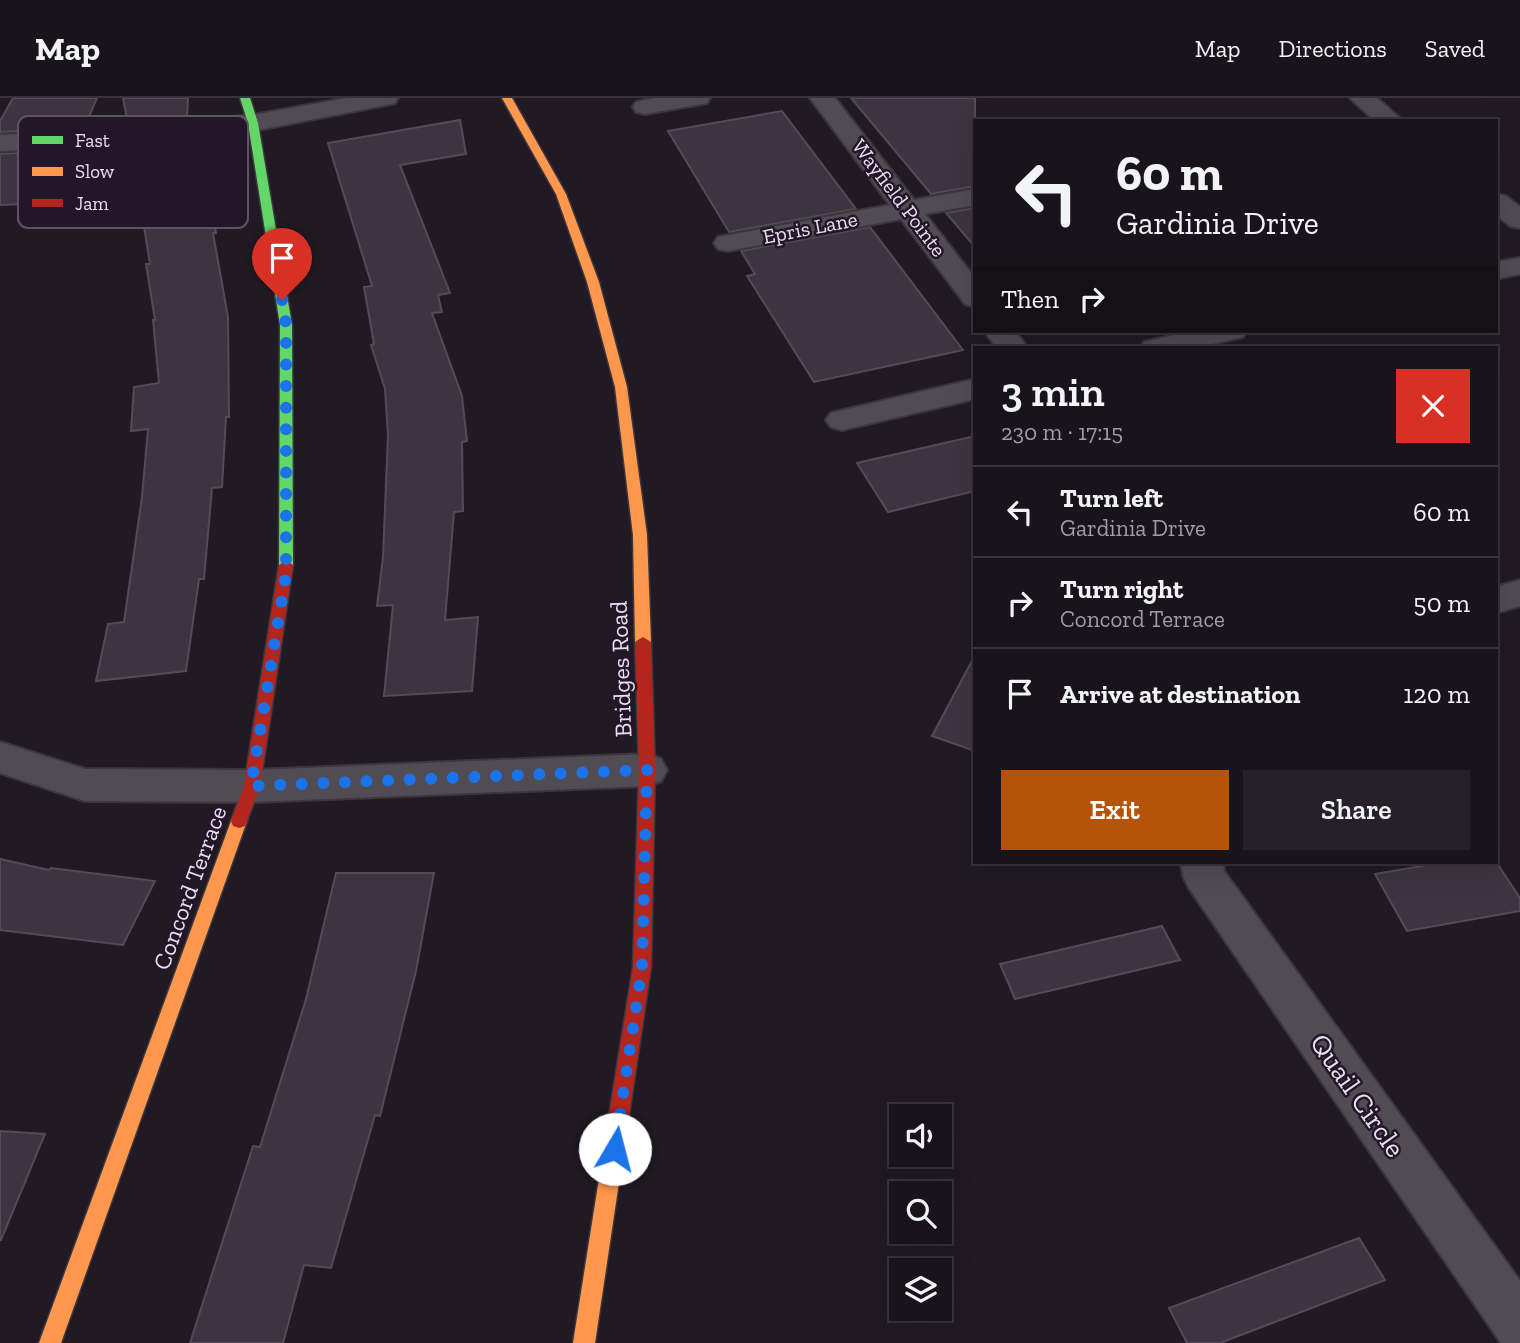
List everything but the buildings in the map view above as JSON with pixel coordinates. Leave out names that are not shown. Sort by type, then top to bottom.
[{"type":"street","name":"Concord Terrace","points":[[50,1343],[251,786],[286,574],[286,325],[253,123],[245,98]]},
{"type":"street","points":[[248,123],[386,98]]},
{"type":"street","name":"Bridges Road","points":[[508,98],[561,194],[593,282],[621,387],[640,536],[647,770],[642,967],[584,1343]]},
{"type":"street","points":[[645,107],[698,98]]},
{"type":"street","name":"Wayfield Pointe","points":[[822,98],[973,295]]},
{"type":"street","points":[[1362,98],[1383,119]]},
{"type":"street","points":[[0,143],[18,142]]},
{"type":"street","name":"Epris Lane","points":[[728,243],[973,197]]},
{"type":"street","points":[[1498,204],[1520,220]]},
{"type":"street","points":[[1498,271],[1520,266]]},
{"type":"street","points":[[1164,346],[1224,333]]},
{"type":"street","points":[[842,420],[973,389]]},
{"type":"street","points":[[1498,599],[1520,593]]},
{"type":"street","points":[[0,757],[85,785],[251,786],[647,770]]},
{"type":"street","name":"Quail Circle","points":[[1202,864],[1204,876],[1520,1325]]},
{"type":"traffic: fast","points":[[245,98],[253,123],[286,325],[286,565]]},
{"type":"traffic: slow","points":[[507,98],[561,194],[593,282],[621,387],[640,535],[643,642]]},
{"type":"traffic: slow","points":[[50,1343],[239,821]]},
{"type":"traffic: slow","points":[[584,1343],[618,1122]]},
{"type":"traffic: jam","points":[[239,821],[252,786],[286,565]]},
{"type":"traffic: jam","points":[[618,1122],[642,967],[647,770],[643,642]]},
{"type":"route","points":[[282,300],[286,325],[286,574],[251,786],[647,770],[642,967],[615,1149]]}]
